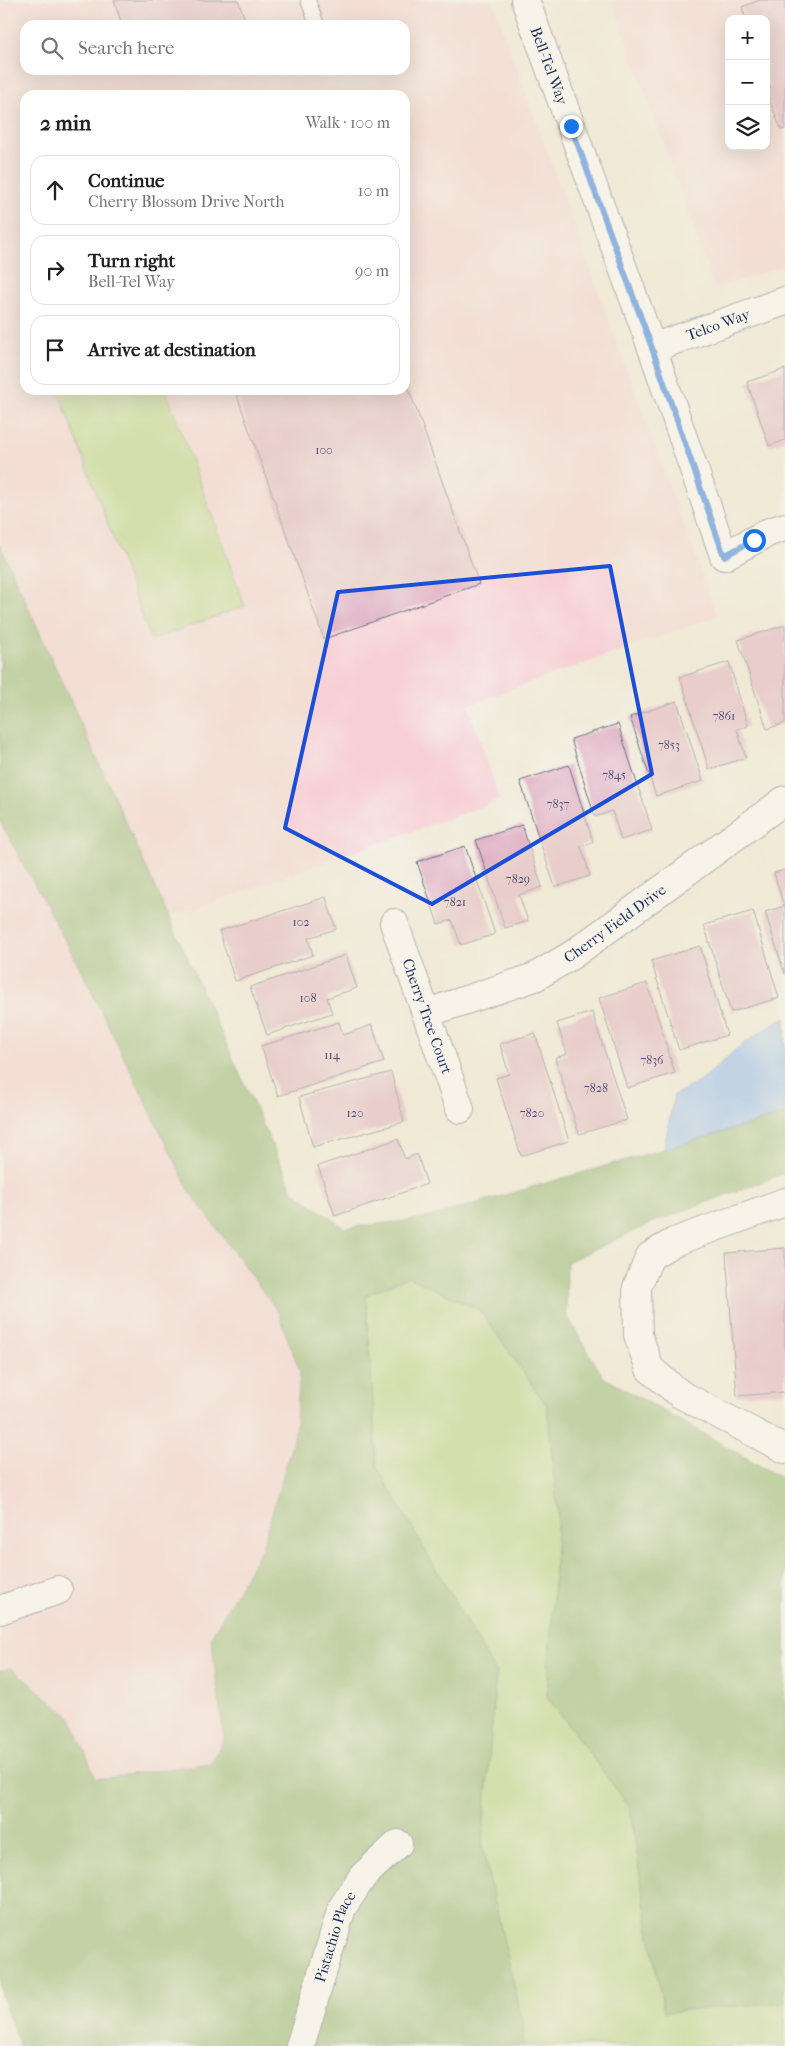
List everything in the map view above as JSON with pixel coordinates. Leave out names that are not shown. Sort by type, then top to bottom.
[{"type":"street","name":"Bell-Tel Way","points":[[525,0],[652,348],[724,556],[769,532],[785,527]]},
{"type":"street","name":"Telco Way","points":[[652,348],[785,301]]},
{"type":"street","name":"Cherry Field Drive","points":[[427,1013],[542,973],[572,955],[785,800]]},
{"type":"street","name":"Cherry Tree Court","points":[[394,923],[460,1109]]},
{"type":"street","points":[[785,1202],[674,1242],[650,1256],[637,1287],[638,1335],[650,1369],[680,1394],[785,1449]]},
{"type":"street","points":[[0,1610],[58,1590]]},
{"type":"street","name":"Pistachio Place","points":[[300,2046],[342,1908],[363,1876],[398,1844]]},
{"type":"lane","points":[[308,0],[315,20]]},
{"type":"highlighted area","points":[[610,566],[652,774],[432,904],[285,828],[338,592]]},
{"type":"shaded area","points":[[0,0],[492,0],[717,616],[468,705],[500,800],[169,918],[0,545]]},
{"type":"shaded area","points":[[612,0],[785,0],[785,265],[715,289]]},
{"type":"shaded area","points":[[0,821],[80,968],[190,1192],[278,1312],[300,1372],[295,1434],[262,1548],[211,1636],[224,1739],[210,1763],[96,1779],[71,1718],[11,1668],[0,1671]]},
{"type":"green space","points":[[60,395],[168,395],[245,606],[151,640]]},
{"type":"green space","points":[[0,545],[293,1191],[344,1228],[422,1219],[785,1114],[785,1173],[656,1221],[567,1262],[566,1314],[603,1377],[785,1480],[785,2002],[664,2012],[645,1908],[630,1808],[547,1696],[558,1514],[547,1406],[480,1310],[408,1277],[366,1295],[377,1467],[496,1673],[482,1846],[524,2029],[523,2046],[18,2046],[19,2043],[0,1993],[0,1671],[11,1668],[71,1718],[96,1779],[211,1763],[224,1739],[211,1637],[262,1548],[295,1434],[300,1372],[278,1312],[190,1192],[80,968],[0,821]]},
{"type":"green space","points":[[408,1276],[480,1310],[547,1406],[558,1514],[547,1696],[630,1808],[645,1908],[664,2012],[785,2002],[785,2046],[523,2046],[524,2029],[482,1846],[496,1673],[377,1467],[366,1295]]},
{"type":"water","points":[[785,1017],[785,1114],[664,1149],[674,1095],[701,1081],[740,1046]]},
{"type":"building","points":[[114,0],[238,0],[245,20],[120,20]]},
{"type":"building","points":[[760,0],[785,0],[785,129],[781,130],[770,101],[770,15],[745,15],[742,7]]},
{"type":"building","points":[[785,369],[785,440],[769,446],[747,382]]},
{"type":"building","points":[[410,392],[479,584],[324,639],[237,395],[410,395]]},
{"type":"building","points":[[785,625],[785,723],[767,729],[738,640]]},
{"type":"building","points":[[729,662],[748,726],[737,729],[746,758],[709,769],[680,677]]},
{"type":"building","points":[[677,701],[703,781],[656,796],[630,717]]},
{"type":"building","points":[[618,724],[652,830],[621,840],[612,811],[595,817],[571,739]]},
{"type":"building","points":[[569,765],[593,842],[581,846],[590,876],[555,887],[520,781]]},
{"type":"building","points":[[522,825],[542,887],[519,895],[528,921],[505,928],[476,840]]},
{"type":"building","points":[[465,846],[495,934],[461,945],[452,920],[438,924],[417,862]]},
{"type":"building","points":[[785,870],[785,974],[765,912],[784,906],[774,873]]},
{"type":"building","points":[[326,897],[336,929],[308,938],[313,955],[235,981],[219,931]]},
{"type":"building","points":[[753,911],[779,998],[731,1012],[704,925]]},
{"type":"building","points":[[700,946],[727,1035],[679,1050],[651,961]]},
{"type":"building","points":[[346,955],[357,988],[327,998],[332,1013],[267,1035],[250,987]]},
{"type":"building","points":[[647,983],[675,1073],[627,1088],[599,998]]},
{"type":"building","points":[[592,1012],[627,1120],[579,1134],[555,1058],[567,1054],[557,1023]]},
{"type":"building","points":[[339,1022],[343,1035],[372,1025],[384,1062],[278,1096],[261,1046]]},
{"type":"building","points":[[535,1033],[569,1141],[521,1156],[496,1078],[509,1074],[500,1044]]},
{"type":"building","points":[[391,1072],[404,1122],[313,1147],[299,1097]]},
{"type":"building","points":[[398,1139],[405,1159],[417,1154],[427,1184],[335,1216],[318,1166]]},
{"type":"building","points":[[785,1248],[785,1392],[737,1396],[726,1253]]},
{"type":"route","points":[[571,126],[652,348],[724,556],[754,540]]}]
